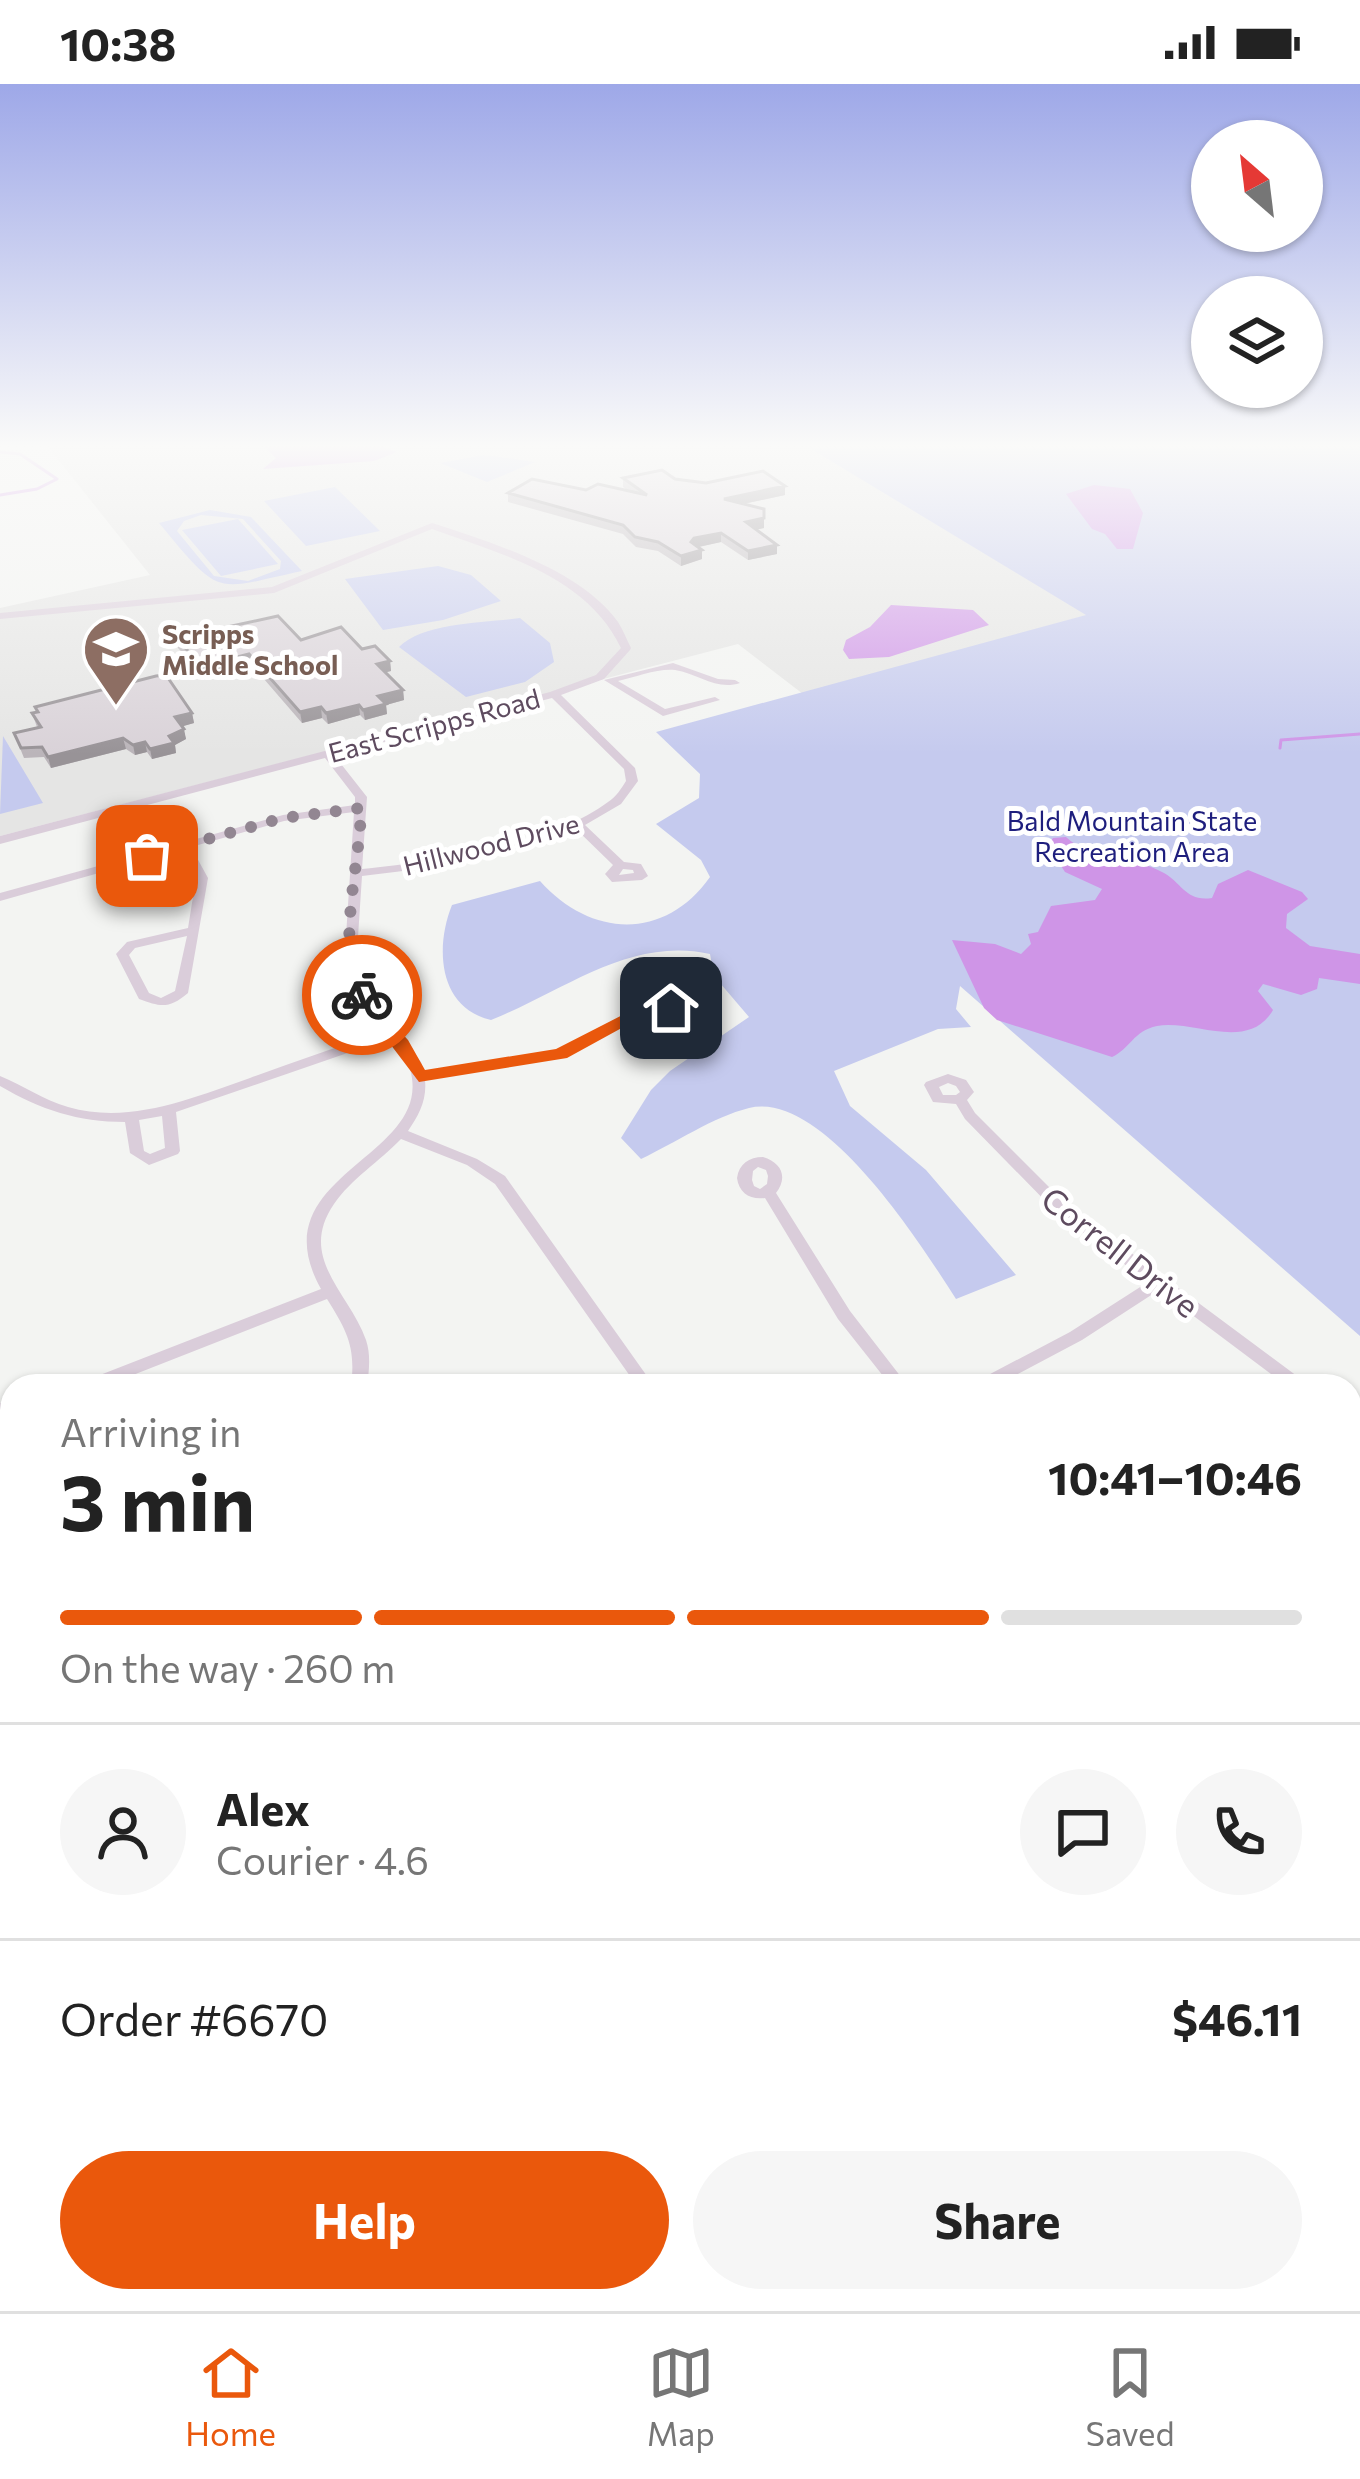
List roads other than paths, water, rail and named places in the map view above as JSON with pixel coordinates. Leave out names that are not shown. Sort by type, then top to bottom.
[{"type":"street","points":[[0,616],[274,590],[380,547]]},
{"type":"street","points":[[494,547],[563,580],[615,626],[626,648],[605,679],[663,713],[716,700]]},
{"type":"street","name":"East Scripps Road","points":[[0,840],[605,679],[673,665],[735,683]]},
{"type":"street","name":"Hillwood Drive","points":[[356,873],[436,864],[578,824],[620,803],[632,781],[624,759],[554,694]]},
{"type":"street","points":[[327,752],[357,788],[361,808],[350,967],[359,992],[419,1077],[417,1107],[400,1133],[329,1199],[316,1222],[316,1266],[358,1340],[359,1374]]},
{"type":"street","points":[[0,897],[295,815],[361,808]]},
{"type":"street","points":[[578,824],[620,866]]},
{"type":"street","points":[[184,846],[202,878],[194,931],[181,993],[162,1003],[144,996],[122,954],[131,945],[194,931]]},
{"type":"street","points":[[419,1077],[561,1054],[646,1008]]},
{"type":"street","points":[[0,1080],[81,1118],[132,1120],[169,1112],[391,1033]]},
{"type":"street","name":"Correll Drive","points":[[959,1100],[1063,1210],[1156,1285],[1282,1374]]},
{"type":"street","points":[[132,1120],[137,1153],[149,1160],[173,1151],[169,1112]]},
{"type":"street","points":[[400,1133],[472,1162],[500,1180],[637,1374]]},
{"type":"street","points":[[766,1190],[844,1315],[891,1374]]},
{"type":"street","points":[[1004,1374],[1076,1336],[1156,1285]]},
{"type":"street","points":[[119,1374],[328,1292]]},
{"type":"waterway","points":[[1280,748],[1281,740],[1360,734]]},
{"type":"place","name":"Scripps Middle School","points":[[116,708]]},
{"type":"park label","name":"Bald Mountain State Recreation Area","points":[[1132,836]]}]
